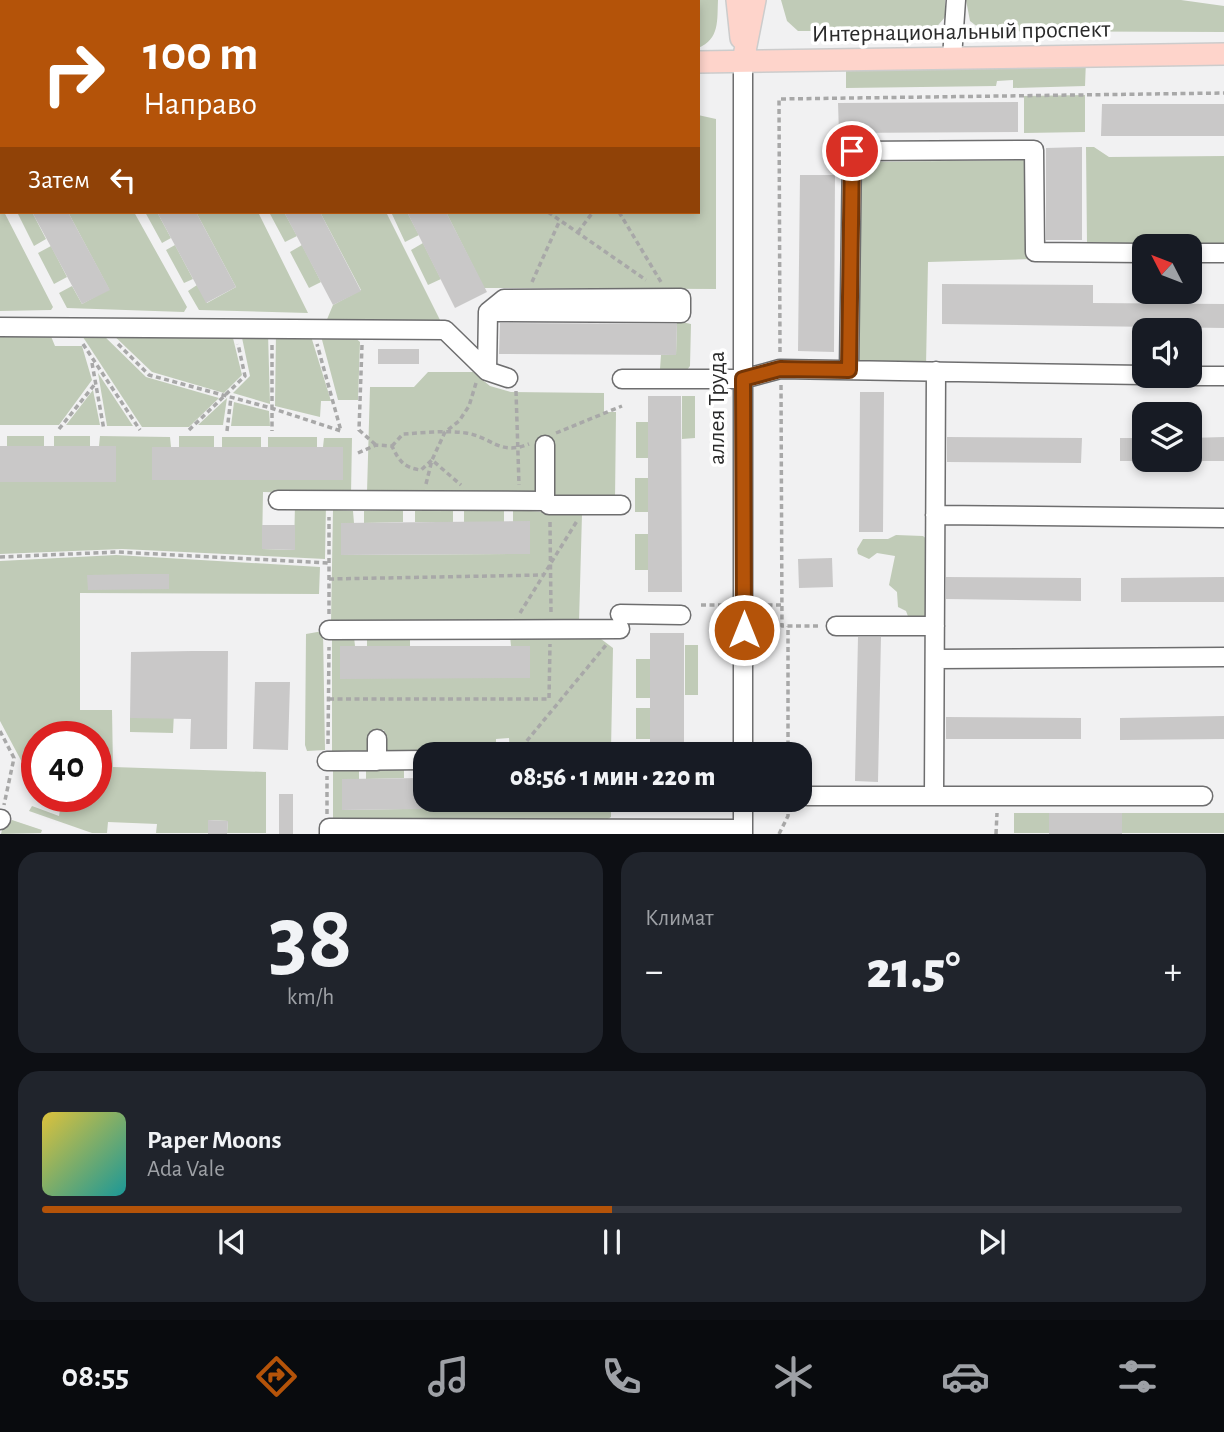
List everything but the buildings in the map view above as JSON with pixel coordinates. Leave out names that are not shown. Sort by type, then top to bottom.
[{"type":"main road","name":"аллея Труда","points":[[737,0],[743,61]]},
{"type":"main road","name":"аллея Труда","points":[[743,61],[755,0]]},
{"type":"main road","name":"Интернациональный проспект","points":[[700,62],[1224,54]]},
{"type":"street","points":[[952,58],[956,0]]},
{"type":"street","name":"аллея Труда","points":[[743,61],[743,742]]},
{"type":"street","points":[[849,370],[852,151],[1034,150],[1035,251],[1132,253]]},
{"type":"street","points":[[1202,253],[1224,254]]},
{"type":"street","points":[[483,367],[488,312],[504,299],[681,298],[681,313],[488,312]]},
{"type":"street","points":[[0,327],[445,330],[483,367],[512,378]]},
{"type":"street","points":[[622,379],[743,379],[780,369],[1132,375]]},
{"type":"street","points":[[934,796],[936,371]]},
{"type":"street","points":[[1202,376],[1224,376]]},
{"type":"street","points":[[545,440],[547,503]]},
{"type":"street","points":[[278,500],[520,500],[621,505]]},
{"type":"street","points":[[936,515],[1224,518]]},
{"type":"street","points":[[329,630],[551,629],[681,615]]},
{"type":"street","points":[[836,626],[935,626]]},
{"type":"street","points":[[935,659],[1224,657]]},
{"type":"street","points":[[377,739],[377,761]]},
{"type":"street","points":[[327,761],[413,760]]},
{"type":"street","points":[[812,796],[1203,796]]},
{"type":"street","points":[[328,829],[743,831],[743,812]]},
{"type":"path","points":[[836,626],[782,626],[779,99],[1224,93]]},
{"type":"path","points":[[551,214],[671,298]]},
{"type":"path","points":[[578,232],[592,214]]},
{"type":"path","points":[[620,214],[671,298]]},
{"type":"path","points":[[524,298],[560,220]]},
{"type":"path","points":[[71,328],[140,430]]},
{"type":"path","points":[[102,328],[149,375],[271,408],[341,431],[313,329]]},
{"type":"path","points":[[189,430],[229,396],[245,376],[235,328]]},
{"type":"path","points":[[272,329],[272,431]]},
{"type":"path","points":[[362,329],[359,430],[376,445]]},
{"type":"path","points":[[92,360],[104,430]]},
{"type":"path","points":[[422,500],[432,460],[445,432],[459,421],[469,406],[483,367]]},
{"type":"path","points":[[512,378],[520,500]]},
{"type":"path","points":[[59,429],[96,383]]},
{"type":"path","points":[[227,430],[229,396]]},
{"type":"path","points":[[392,446],[403,434],[445,432],[468,433],[493,445],[516,449],[545,440],[622,406]]},
{"type":"path","points":[[358,453],[376,445],[392,446]]},
{"type":"path","points":[[392,446],[398,459],[408,468],[421,470],[432,460]]},
{"type":"path","points":[[432,460],[478,500]]},
{"type":"path","points":[[328,829],[330,500]]},
{"type":"path","points":[[329,699],[548,699],[551,564],[547,503]]},
{"type":"path","points":[[510,630],[588,505]]},
{"type":"path","points":[[0,558],[117,552],[329,563]]},
{"type":"path","points":[[329,579],[543,575]]},
{"type":"path","points":[[525,742],[620,622]]},
{"type":"path","points":[[788,626],[788,742]]},
{"type":"path","points":[[0,731],[14,758],[0,820]]},
{"type":"path","points":[[779,834],[788,812]]},
{"type":"path","points":[[996,834],[997,813]]},
{"type":"green space","points":[[700,0],[718,0],[716,28],[700,47]]},
{"type":"green space","points":[[781,0],[945,0],[945,17],[934,30],[925,31],[798,31],[787,21]]},
{"type":"green space","points":[[966,0],[1181,0],[1224,6],[1224,32],[983,31],[970,21]]},
{"type":"green space","points":[[1086,60],[1085,86],[1013,88],[1013,80],[997,81],[996,86],[846,88],[846,64]]},
{"type":"green space","points":[[1085,95],[1085,132],[1024,133],[1024,96]]},
{"type":"green space","points":[[700,115],[716,119],[716,289],[484,288],[447,214],[700,214]]},
{"type":"green space","points":[[1086,147],[1094,147],[1109,157],[1224,156],[1224,243],[1202,243],[1202,234],[1132,234],[1132,244],[1087,244]]},
{"type":"green space","points":[[1031,160],[1031,259],[928,262],[926,366],[858,365],[860,162]]},
{"type":"green space","points":[[0,214],[5,214],[53,307],[51,310],[0,311]]},
{"type":"green space","points":[[18,214],[33,214],[46,239],[34,246]]},
{"type":"green space","points":[[69,214],[135,214],[187,307],[184,312],[67,308],[59,293],[72,286],[82,304],[109,289]]},
{"type":"green space","points":[[146,214],[158,214],[171,238],[162,243]]},
{"type":"green space","points":[[197,214],[259,214],[308,313],[199,310],[188,291],[197,285],[207,303],[236,287]]},
{"type":"green space","points":[[270,214],[285,214],[297,236],[285,242]]},
{"type":"green space","points":[[321,214],[387,214],[445,330],[323,329],[333,305],[361,290]]},
{"type":"green space","points":[[392,214],[408,214],[419,235],[405,242]]},
{"type":"green space","points":[[423,243],[441,279],[428,285],[411,250]]},
{"type":"green space","points":[[175,245],[193,279],[184,283],[166,250]]},
{"type":"green space","points":[[302,245],[321,282],[309,288],[290,252]]},
{"type":"green space","points":[[51,246],[67,277],[54,284],[38,253]]},
{"type":"green space","points":[[677,321],[691,324],[690,366],[687,370],[660,369],[661,355],[676,355]]},
{"type":"green space","points":[[0,328],[48,329],[55,346],[82,346],[92,380],[59,425],[0,425]]},
{"type":"green space","points":[[108,330],[232,334],[242,375],[224,393],[152,372]]},
{"type":"green space","points":[[79,331],[100,332],[146,377],[219,398],[189,427],[142,427]]},
{"type":"green space","points":[[276,332],[310,333],[331,401],[321,401],[320,417],[275,406]]},
{"type":"green space","points":[[241,333],[268,333],[270,404],[233,393],[250,376]]},
{"type":"green space","points":[[352,335],[360,342],[358,400],[338,400],[321,336]]},
{"type":"green space","points":[[428,372],[473,372],[490,386],[511,392],[604,393],[604,412],[616,412],[615,500],[367,492],[370,387],[414,387]]},
{"type":"green space","points":[[98,373],[133,426],[107,426]]},
{"type":"green space","points":[[93,390],[100,425],[66,425]]},
{"type":"green space","points":[[682,396],[695,396],[695,438],[682,439]]},
{"type":"green space","points":[[227,398],[223,425],[198,425]]},
{"type":"green space","points":[[234,402],[269,411],[270,426],[231,426]]},
{"type":"green space","points":[[636,422],[648,422],[648,458],[636,458]]},
{"type":"green space","points":[[7,436],[44,436],[44,446],[7,446]]},
{"type":"green space","points":[[54,436],[90,436],[90,446],[54,446]]},
{"type":"green space","points":[[100,436],[170,437],[171,447],[152,448],[152,480],[343,480],[343,448],[323,447],[324,438],[352,438],[351,494],[263,492],[262,549],[294,550],[295,504],[326,504],[325,559],[122,549],[0,554],[0,482],[116,446],[99,446]]},
{"type":"green space","points":[[179,436],[214,436],[214,447],[179,447]]},
{"type":"green space","points":[[222,437],[261,437],[261,447],[222,447]]},
{"type":"green space","points":[[268,437],[317,437],[317,447],[268,447]]},
{"type":"green space","points":[[635,478],[648,478],[648,512],[635,512]]},
{"type":"green space","points":[[333,510],[353,511],[354,523],[341,523],[341,555],[530,554],[530,522],[513,522],[513,510],[582,514],[579,622],[331,623]]},
{"type":"green space","points":[[403,510],[403,522],[364,523],[364,511]]},
{"type":"green space","points":[[453,510],[453,522],[415,522],[415,511]]},
{"type":"green space","points":[[464,510],[504,510],[504,522],[464,522]]},
{"type":"green space","points":[[635,534],[648,534],[648,570],[635,570]]},
{"type":"green space","points":[[896,535],[923,536],[929,541],[931,601],[926,610],[928,619],[909,619],[906,611],[898,607],[897,592],[889,585],[895,556],[877,553],[869,559],[858,554],[857,549],[863,539],[888,539]]},
{"type":"green space","points":[[116,555],[320,567],[319,594],[80,593],[80,710],[112,710],[113,767],[266,772],[266,833],[227,833],[228,821],[209,820],[208,833],[156,833],[157,824],[108,822],[107,833],[92,833],[32,812],[48,812],[59,816],[60,812],[112,812],[112,721],[21,721],[21,760],[0,721],[0,561]],"holes":[[[147,574],[168,574],[169,589],[147,589]]]},
{"type":"green space","points":[[323,631],[325,750],[307,751],[306,634]]},
{"type":"green space","points":[[367,636],[410,636],[410,646],[367,646]]},
{"type":"green space","points":[[510,636],[597,636],[613,648],[611,742],[509,742],[509,738],[496,739],[496,742],[413,742],[413,753],[386,753],[384,730],[371,731],[371,753],[332,753],[332,637],[354,637],[355,646],[530,677],[530,646],[511,646]]},
{"type":"green space","points":[[685,645],[698,645],[698,695],[685,695]]},
{"type":"green space","points":[[636,659],[650,659],[650,698],[636,698]]},
{"type":"green space","points":[[636,708],[650,708],[650,739],[636,739]]},
{"type":"green space","points":[[174,712],[173,733],[130,732],[130,718],[166,718]]},
{"type":"green space","points":[[359,766],[359,779],[343,810],[611,812],[611,817],[338,824],[333,819],[333,767]]},
{"type":"green space","points":[[404,766],[404,778],[366,779],[366,767]]},
{"type":"green space","points":[[1014,813],[1049,813],[1049,833],[1014,833]]},
{"type":"green space","points":[[1122,813],[1224,813],[1224,833],[1122,833]]},
{"type":"green space","points":[[12,820],[42,830],[41,833],[1,834],[3,826]]},
{"type":"route","points":[[744,630],[743,379],[780,369],[849,370],[852,151]]}]
